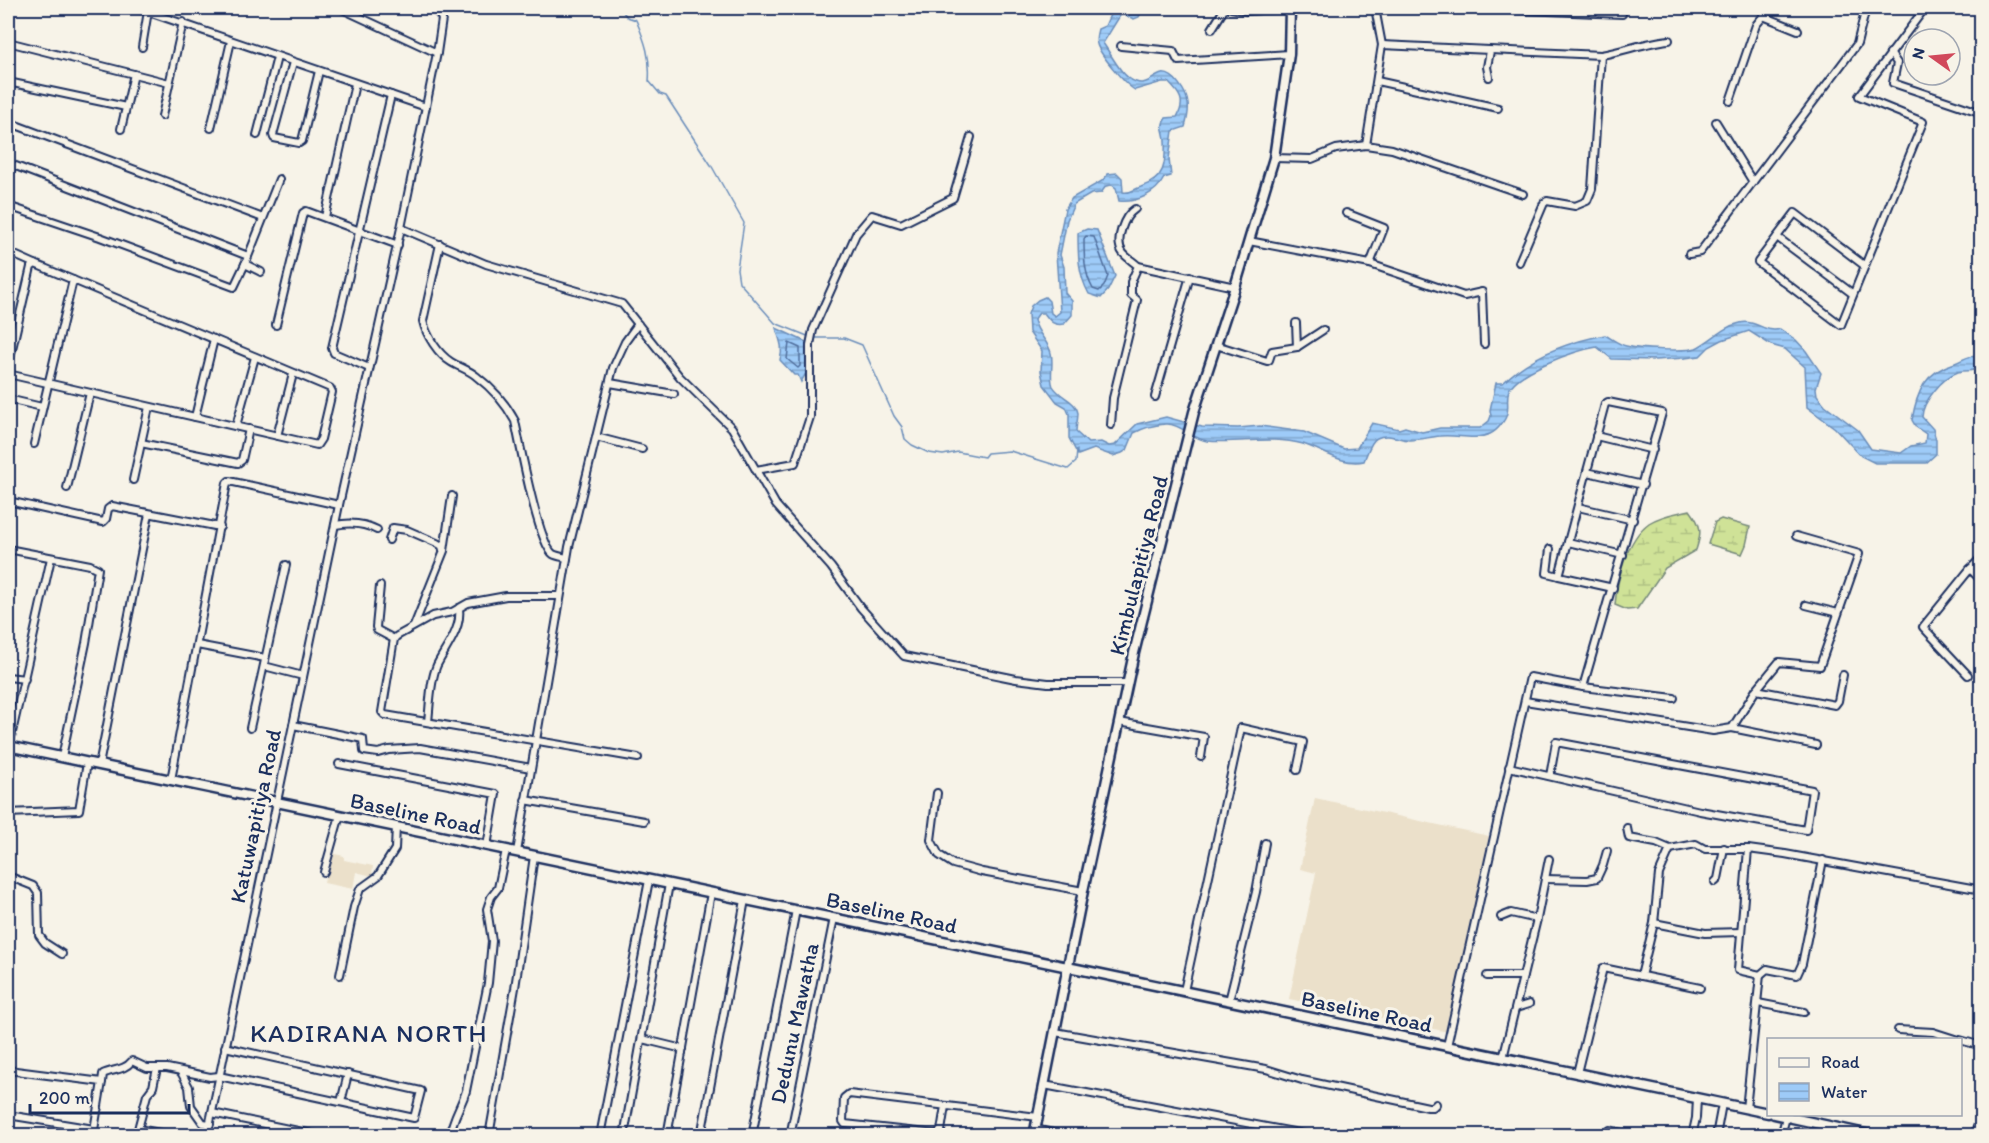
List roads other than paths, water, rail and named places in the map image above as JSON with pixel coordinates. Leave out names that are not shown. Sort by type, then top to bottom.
[{"type":"main road","name":"Kimbulapitiya Road","points":[[1035,1132],[1127,683],[1188,434],[1274,158],[1289,54],[1290,8]]},
{"type":"main road","name":"Baseline Road","points":[[8,746],[1767,1113]]},
{"type":"main road","points":[[1782,1116],[1875,1136]]},
{"type":"street","points":[[137,8],[426,107]]},
{"type":"street","points":[[340,8],[437,53]]},
{"type":"street","name":"Katuwapitiya Road","points":[[207,1136],[339,505],[398,245],[437,53],[442,19],[435,8]]},
{"type":"street","points":[[1212,29],[1225,8]]},
{"type":"street","points":[[1231,8],[1247,11],[1290,8]]},
{"type":"street","points":[[1366,145],[1382,45],[1375,8]]},
{"type":"street","points":[[1477,8],[1622,14]]},
{"type":"street","points":[[1730,101],[1756,25],[1770,8]]},
{"type":"street","points":[[1689,254],[1700,252],[1857,44],[1866,8]]},
{"type":"street","points":[[1865,266],[1795,213],[1758,262],[1841,325],[1853,294],[1865,266],[1923,122],[1858,96],[1925,8]]},
{"type":"street","points":[[142,46],[148,11]]},
{"type":"street","points":[[1763,16],[1797,30]]},
{"type":"street","points":[[162,116],[183,22]]},
{"type":"street","points":[[1382,45],[1601,55],[1629,50],[1655,41],[1669,40]]},
{"type":"street","points":[[211,128],[231,41]]},
{"type":"street","points":[[8,42],[169,83]]},
{"type":"street","points":[[1121,46],[1173,51],[1178,61],[1289,54]]},
{"type":"street","points":[[1489,77],[1484,68],[1490,51]]},
{"type":"street","points":[[1890,53],[1897,63],[1893,83],[1982,113]]},
{"type":"street","points":[[1519,262],[1544,203],[1547,201],[1575,206],[1587,201],[1592,189],[1601,55]]},
{"type":"street","points":[[257,135],[277,57]]},
{"type":"street","points":[[293,62],[274,138],[299,143],[303,141],[319,71]]},
{"type":"street","points":[[121,129],[134,74]]},
{"type":"street","points":[[1377,81],[1498,108]]},
{"type":"street","points":[[8,82],[126,107]]},
{"type":"street","points":[[325,217],[355,84]]},
{"type":"street","points":[[369,368],[332,351],[391,95]]},
{"type":"street","points":[[8,122],[263,218]]},
{"type":"street","points":[[1716,122],[1753,182]]},
{"type":"street","points":[[756,470],[795,463],[810,417],[810,345],[813,330],[856,234],[872,215],[900,224],[952,198],[971,137]]},
{"type":"street","points":[[1274,158],[1312,159],[1336,149],[1366,145],[1392,149],[1523,194]]},
{"type":"street","points":[[8,163],[248,256]]},
{"type":"street","points":[[8,206],[100,237],[234,287],[279,178]]},
{"type":"street","points":[[1135,209],[1128,214],[1119,239],[1122,252],[1138,266],[1235,287]]},
{"type":"street","points":[[276,325],[303,213],[306,211],[398,245]]},
{"type":"street","points":[[1346,213],[1384,228],[1370,264]]},
{"type":"street","points":[[401,228],[486,264],[622,304],[680,377],[732,428],[776,506],[831,567],[861,608],[904,656],[1016,679],[1048,683],[1127,683]]},
{"type":"street","points":[[1777,237],[1853,294]]},
{"type":"street","points":[[1249,241],[1370,264],[1464,296],[1482,292],[1484,344]]},
{"type":"street","points":[[440,244],[423,321],[425,328],[441,354],[450,362],[475,375],[511,412],[538,522],[553,554],[567,558]]},
{"type":"street","points":[[8,252],[331,389],[321,439],[317,445],[8,374]]},
{"type":"street","points":[[8,366],[31,267],[35,264]]},
{"type":"street","points":[[245,264],[261,272]]},
{"type":"street","points":[[1111,425],[1113,398],[1137,300],[1131,296],[1131,282],[1138,266]]},
{"type":"street","points":[[1155,397],[1190,276]]},
{"type":"street","points":[[34,444],[73,280]]},
{"type":"street","points":[[1296,323],[1297,347]]},
{"type":"street","points":[[517,852],[567,558],[613,368],[625,342],[639,324]]},
{"type":"street","points":[[1216,345],[1267,361],[1272,351],[1297,347],[1323,330]]},
{"type":"street","points":[[195,417],[214,339]]},
{"type":"street","points":[[237,426],[255,357]]},
{"type":"street","points":[[277,436],[293,374]]},
{"type":"street","points":[[610,383],[674,394]]},
{"type":"street","points":[[67,488],[90,393]]},
{"type":"street","points":[[8,399],[42,407]]},
{"type":"street","points":[[1559,576],[1605,404],[1608,402],[1662,413],[1623,555],[1583,687]]},
{"type":"street","points":[[133,480],[149,407]]},
{"type":"street","points":[[141,443],[238,463],[242,460],[249,429]]},
{"type":"street","points":[[1596,436],[1653,450]]},
{"type":"street","points":[[596,437],[642,448]]},
{"type":"street","points":[[1587,471],[1643,485]]},
{"type":"street","points":[[171,780],[227,483],[229,481],[339,505]]},
{"type":"street","points":[[414,626],[444,551],[452,496]]},
{"type":"street","points":[[8,501],[103,522],[106,519],[108,508],[112,506],[220,527]]},
{"type":"street","points":[[1578,507],[1633,520]]},
{"type":"street","points":[[99,765],[149,514]]},
{"type":"street","points":[[335,525],[363,524],[377,530]]},
{"type":"street","points":[[389,540],[393,528],[407,530],[437,543],[444,551]]},
{"type":"street","points":[[1732,728],[1756,690],[1779,662],[1820,666],[1858,555],[1796,536]]},
{"type":"street","points":[[1568,542],[1623,555]]},
{"type":"street","points":[[8,549],[90,565],[98,569],[86,643],[62,757]]},
{"type":"street","points":[[1550,549],[1547,573],[1613,588]]},
{"type":"street","points":[[1968,675],[1923,627],[1982,557]]},
{"type":"street","points":[[8,746],[51,558]]},
{"type":"street","points":[[250,729],[286,565]]},
{"type":"street","points":[[1970,569],[1982,581]]},
{"type":"street","points":[[380,586],[376,627],[383,634],[394,639]]},
{"type":"street","points":[[560,596],[506,596],[468,603],[452,612],[433,616],[394,639],[382,712],[385,715],[638,758]]},
{"type":"street","points":[[1806,605],[1838,613]]},
{"type":"street","points":[[428,722],[434,675],[456,629],[460,616],[459,608]]},
{"type":"street","points":[[197,645],[265,658]]},
{"type":"street","points":[[264,666],[303,676]]},
{"type":"street","points":[[1756,690],[1834,705],[1838,701],[1843,675]]},
{"type":"street","points":[[8,677],[25,679]]},
{"type":"street","points":[[1448,1046],[1530,677],[1583,687],[1674,698]]},
{"type":"street","points":[[1525,701],[1713,731],[1732,728],[1815,745]]},
{"type":"street","points":[[1119,722],[1204,737],[1201,757]]},
{"type":"street","points":[[293,725],[363,739],[364,751],[378,753],[420,748],[531,768]]},
{"type":"street","points":[[1184,991],[1241,728],[1303,742],[1297,770]]},
{"type":"street","points":[[1509,767],[1700,811],[1806,830],[1812,790],[1557,742],[1550,776]]},
{"type":"street","points":[[8,813],[79,810],[87,762]]},
{"type":"street","points":[[339,764],[496,794],[487,846]]},
{"type":"street","points":[[937,793],[931,840],[939,855],[953,864],[982,872],[1083,891]]},
{"type":"street","points":[[525,800],[644,821]]},
{"type":"street","points":[[324,872],[340,815]]},
{"type":"street","points":[[340,975],[360,889],[378,876],[389,858],[394,849],[396,827]]},
{"type":"street","points":[[1627,828],[1629,838],[1656,843],[1670,849],[1696,844],[1706,849],[1748,849],[1823,860],[1982,890]]},
{"type":"street","points":[[1229,1001],[1256,892],[1265,843]]},
{"type":"street","points":[[1715,882],[1724,848]]},
{"type":"street","points":[[1641,976],[1654,923],[1659,874],[1670,849]]},
{"type":"street","points":[[1748,849],[1738,970],[1760,975]]},
{"type":"street","points":[[450,1136],[451,1122],[462,1106],[466,1091],[488,983],[492,941],[488,909],[491,897],[498,888],[506,850]]},
{"type":"street","points":[[1545,879],[1587,880],[1597,878],[1604,865],[1607,851]]},
{"type":"street","points":[[489,1136],[515,988],[534,856]]},
{"type":"street","points":[[1503,1058],[1537,919],[1549,859]]},
{"type":"street","points":[[1746,1109],[1760,975],[1767,969],[1797,975],[1802,964],[1823,860]]},
{"type":"street","points":[[8,876],[33,886],[38,893],[39,935],[45,943],[62,954]]},
{"type":"street","points":[[600,1136],[648,880]]},
{"type":"street","points":[[624,1136],[669,884]]},
{"type":"street","points":[[667,1136],[711,893]]},
{"type":"street","points":[[701,1136],[746,900]]},
{"type":"street","points":[[752,1136],[795,910]]},
{"type":"street","points":[[1501,917],[1511,913],[1537,919]]},
{"type":"street","name":"Dedunu Mawatha","points":[[790,1136],[834,918]]},
{"type":"street","points":[[1654,923],[1705,933],[1740,932]]},
{"type":"street","points":[[1577,1073],[1603,968],[1700,988]]},
{"type":"street","points":[[1487,976],[1523,976]]},
{"type":"street","points":[[1758,1003],[1804,1012]]},
{"type":"street","points":[[1516,1008],[1529,1004]]},
{"type":"street","points":[[1898,1030],[1933,1032],[1952,1038]]},
{"type":"street","points":[[1055,1032],[1266,1069],[1302,1080],[1428,1107],[1436,1104]]},
{"type":"street","points":[[642,1039],[683,1049]]},
{"type":"street","points":[[1962,1041],[1982,1046]]},
{"type":"street","points":[[8,1115],[93,1132],[103,1074],[111,1070],[121,1070],[132,1061],[147,1068],[210,1077],[219,1076],[414,1118],[422,1090],[225,1047]]},
{"type":"street","points":[[157,1068],[153,1088],[147,1095],[138,1129],[177,1136]]},
{"type":"street","points":[[8,1070],[102,1082]]},
{"type":"street","points":[[181,1072],[191,1092],[191,1106],[204,1123],[210,1124]]},
{"type":"street","points":[[341,1102],[348,1074]]},
{"type":"street","points":[[1044,1085],[1316,1136]]},
{"type":"street","points":[[945,1106],[941,1131],[936,1134],[845,1124],[843,1121],[844,1098],[849,1094],[1038,1117]]},
{"type":"street","points":[[1692,1136],[1697,1098]]},
{"type":"street","points":[[1716,1136],[1722,1104]]},
{"type":"street","points":[[212,1113],[322,1136]]},
{"type":"street","points":[[1781,1136],[1786,1117]]},
{"type":"street","points":[[1973,1136],[1982,1117]]},
{"type":"street","points":[[1603,1136],[1610,1130],[1635,1136]]},
{"type":"street","points":[[1035,1132],[1066,1136]]},
{"type":"water","points":[[1113,8],[1125,8],[1128,12],[1135,8],[1143,8],[1139,17],[1134,19],[1121,14],[1103,43],[1117,65],[1131,80],[1140,83],[1162,74],[1171,76],[1187,99],[1188,110],[1185,127],[1173,131],[1169,159],[1171,176],[1164,178],[1156,189],[1139,199],[1119,201],[1116,188],[1112,185],[1106,186],[1101,193],[1091,194],[1074,204],[1067,220],[1060,255],[1064,267],[1065,293],[1072,301],[1072,315],[1064,324],[1052,322],[1044,313],[1039,313],[1034,320],[1051,353],[1053,386],[1077,409],[1076,432],[1088,443],[1101,442],[1109,446],[1115,445],[1137,424],[1166,417],[1202,427],[1260,426],[1304,432],[1344,449],[1357,448],[1372,423],[1399,429],[1405,427],[1422,432],[1440,428],[1480,428],[1489,421],[1491,416],[1490,410],[1496,383],[1503,383],[1525,365],[1564,346],[1605,335],[1620,344],[1632,347],[1661,350],[1691,349],[1702,345],[1728,327],[1746,322],[1770,330],[1780,329],[1796,340],[1821,373],[1816,388],[1817,395],[1825,405],[1858,430],[1871,449],[1901,453],[1911,446],[1925,443],[1926,434],[1916,427],[1912,420],[1920,392],[1930,377],[1945,367],[1970,357],[1981,357],[1981,367],[1952,375],[1929,397],[1922,417],[1933,429],[1936,454],[1926,463],[1875,463],[1861,456],[1835,428],[1807,407],[1805,367],[1785,349],[1771,345],[1749,331],[1722,340],[1709,347],[1700,356],[1685,358],[1612,359],[1597,347],[1576,352],[1535,369],[1514,383],[1508,393],[1508,410],[1505,419],[1490,434],[1478,437],[1436,436],[1417,440],[1381,437],[1373,441],[1364,461],[1340,459],[1291,441],[1207,441],[1170,424],[1149,427],[1134,433],[1127,450],[1122,453],[1113,456],[1094,449],[1078,455],[1069,438],[1069,414],[1066,407],[1057,402],[1044,385],[1041,371],[1042,351],[1029,332],[1028,314],[1031,306],[1045,297],[1049,301],[1051,313],[1055,316],[1060,312],[1056,253],[1065,209],[1072,198],[1102,181],[1108,174],[1117,173],[1122,178],[1123,192],[1130,192],[1155,180],[1162,170],[1165,157],[1163,124],[1166,118],[1177,117],[1181,106],[1178,94],[1168,82],[1135,90],[1120,76],[1103,54],[1096,42],[1098,29],[1105,26]]},
{"type":"water","points":[[1087,229],[1097,230],[1115,276],[1101,298],[1089,294],[1081,272],[1078,233]]},
{"type":"water","points":[[776,328],[806,342],[806,373],[801,382],[798,375],[794,375],[780,360],[781,347]]},
{"type":"waterway","points":[[620,8],[627,17],[636,20],[645,42],[649,81],[660,94],[666,96],[711,165],[744,223],[737,269],[739,282],[775,323],[810,337]]},
{"type":"waterway","points":[[815,338],[844,338],[862,345],[894,416],[902,427],[905,439],[929,453],[943,455],[958,452],[984,457],[987,453],[1010,451],[1068,469],[1076,462],[1077,450]]},
{"type":"district","name":"KADIRANA NORTH","points":[[369,1033]]}]
